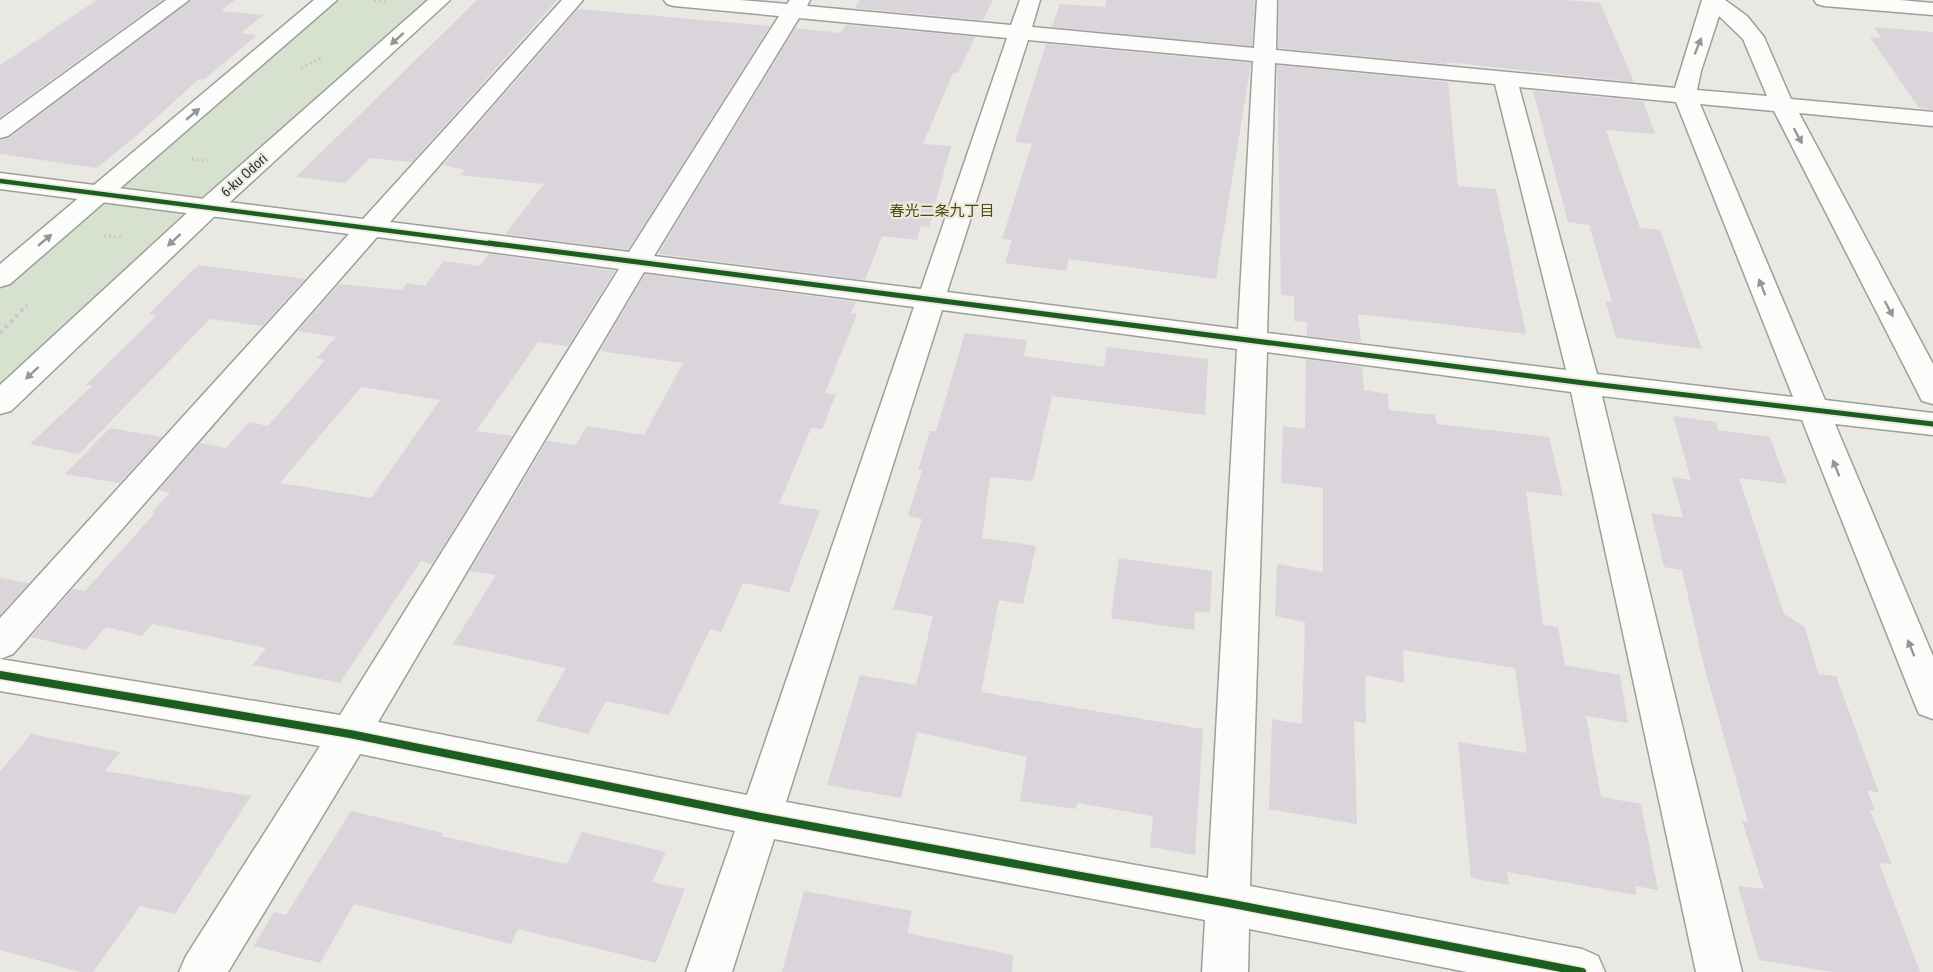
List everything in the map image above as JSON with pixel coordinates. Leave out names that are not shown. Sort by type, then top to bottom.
[{"type":"street","points":[[0,131],[179,0]]},
{"type":"street","points":[[0,278],[327,0]]},
{"type":"street","name":"6-ku Odori","points":[[0,404],[209,207],[440,0]]},
{"type":"street","points":[[0,643],[573,0]]},
{"type":"street","points":[[674,0],[797,5],[1020,32],[1933,119]]},
{"type":"street","points":[[709,972],[1030,0]]},
{"type":"street","points":[[1225,972],[1267,0]]},
{"type":"street","points":[[1824,0],[1908,4],[1933,9]]},
{"type":"street","points":[[1933,393],[1782,104],[1753,37],[1739,21],[1712,1],[1709,19],[1687,73],[1684,94],[1933,702]]},
{"type":"street","points":[[202,972],[350,734],[637,261],[797,5]]},
{"type":"street","points":[[1505,77],[1584,384],[1719,972]]},
{"type":"street","points":[[0,181],[1584,384],[1933,424]]},
{"type":"street","points":[[0,675],[350,734],[761,817],[1228,903],[1582,972]]},
{"type":"green space","points":[[327,0],[440,0],[0,403],[0,278]]},
{"type":"building","points":[[97,0],[162,0],[0,117],[0,65]]},
{"type":"building","points":[[191,0],[235,0],[221,11],[264,15],[241,33],[257,35],[205,79],[199,79],[97,168],[0,154],[0,140],[9,138]]},
{"type":"building","points":[[477,0],[557,0],[412,162],[370,158],[345,183],[296,177]]},
{"type":"building","points":[[860,0],[993,0],[983,20],[855,8]]},
{"type":"building","points":[[1106,0],[1255,0],[1252,46],[1052,27],[1060,4],[1106,7]]},
{"type":"building","points":[[1279,0],[1566,0],[1600,3],[1634,82],[1446,62],[1447,64],[1278,48]]},
{"type":"building","points":[[578,9],[770,26],[628,250],[505,234],[544,184],[460,175],[465,170],[443,165]]},
{"type":"building","points":[[846,25],[975,37],[958,73],[953,73],[923,144],[951,146],[929,227],[921,226],[917,240],[882,236],[865,280],[658,254],[795,28],[841,33]]},
{"type":"building","points":[[1874,27],[1933,32],[1933,110],[1919,108],[1870,37],[1881,38]]},
{"type":"building","points":[[1046,44],[1251,63],[1216,279],[1069,259],[1066,271],[1005,263],[1012,240],[1002,239],[1032,144],[1015,142]]},
{"type":"building","points":[[1277,65],[1448,82],[1458,186],[1496,189],[1526,334],[1358,314],[1361,342],[1307,336],[1307,322],[1294,321],[1294,296],[1281,295]]},
{"type":"building","points":[[1533,91],[1643,101],[1655,134],[1606,130],[1640,228],[1660,230],[1702,349],[1616,338],[1606,302],[1612,302],[1589,225],[1568,222]]},
{"type":"building","points":[[489,254],[615,271],[568,346],[538,342],[476,431],[512,436],[432,564],[421,561],[340,683],[253,665],[266,648],[152,624],[142,636],[106,627],[86,650],[31,637],[73,589],[85,591],[155,513],[152,512],[170,493],[159,490],[200,443],[226,448],[249,422],[268,426],[325,360],[317,358],[336,337],[298,331],[339,284],[402,290],[407,283],[425,286],[444,261],[480,266]],"holes":[[[361,387],[440,400],[371,498],[280,483]]]},
{"type":"building","points":[[198,265],[305,279],[262,326],[210,319],[79,454],[30,444],[92,386],[86,385],[157,315],[149,314]]},
{"type":"building","points":[[645,274],[856,302],[851,313],[857,314],[825,393],[836,394],[822,429],[811,428],[779,504],[820,510],[789,592],[743,583],[721,632],[710,629],[669,715],[606,701],[588,734],[536,721],[566,668],[453,644],[496,575],[470,571],[547,441],[576,445],[587,426],[644,435],[683,363],[600,351]]},
{"type":"building","points":[[965,333],[1027,340],[1024,356],[1104,367],[1107,347],[1208,359],[1205,415],[1052,396],[1033,481],[990,477],[982,538],[1036,546],[1023,604],[999,600],[981,692],[1203,729],[1195,855],[1150,847],[1153,816],[1077,803],[1076,809],[1020,801],[1027,757],[917,732],[901,798],[827,785],[860,675],[916,685],[933,616],[893,609],[922,519],[908,516],[922,470],[918,470],[930,431],[936,431]]},
{"type":"building","points":[[1306,359],[1362,367],[1364,390],[1388,394],[1389,410],[1435,415],[1437,424],[1549,437],[1563,496],[1526,491],[1543,625],[1558,627],[1565,665],[1620,675],[1628,723],[1586,716],[1601,797],[1641,804],[1658,890],[1635,886],[1636,895],[1507,872],[1509,885],[1471,878],[1458,742],[1527,753],[1515,668],[1403,650],[1404,683],[1365,675],[1366,723],[1354,721],[1357,824],[1269,809],[1272,719],[1302,724],[1305,622],[1275,616],[1277,564],[1323,572],[1323,488],[1281,483],[1283,426],[1305,429]]},
{"type":"building","points":[[1673,416],[1716,422],[1718,430],[1770,437],[1787,484],[1739,478],[1784,614],[1805,627],[1818,674],[1836,676],[1879,793],[1867,790],[1875,811],[1870,810],[1892,864],[1879,863],[1920,972],[1833,972],[1759,960],[1738,886],[1764,889],[1742,821],[1748,822],[1704,666],[1682,570],[1664,567],[1651,513],[1683,518],[1672,477],[1691,480]]},
{"type":"building","points":[[110,428],[162,437],[119,483],[65,474]]},
{"type":"building","points":[[1119,558],[1212,571],[1210,613],[1195,611],[1194,630],[1111,618]]},
{"type":"building","points":[[0,578],[29,583],[0,615]]},
{"type":"building","points":[[31,734],[120,752],[105,771],[251,796],[175,914],[140,906],[93,972],[81,972],[0,950],[0,772]]},
{"type":"building","points":[[351,811],[443,833],[441,836],[567,864],[582,832],[666,852],[652,882],[685,889],[656,963],[518,929],[511,944],[354,904],[320,963],[254,946],[274,912],[286,915]]},
{"type":"building","points":[[804,891],[912,911],[907,933],[1013,955],[1012,972],[782,972]]},
{"type":"cycle path","points":[[0,181],[1584,383],[1933,424]]},
{"type":"cycle path","points":[[0,675],[350,734],[761,817],[1228,903],[1582,972]]},
{"type":"district","name":"春光二条九丁目","points":[[942,211]]}]
